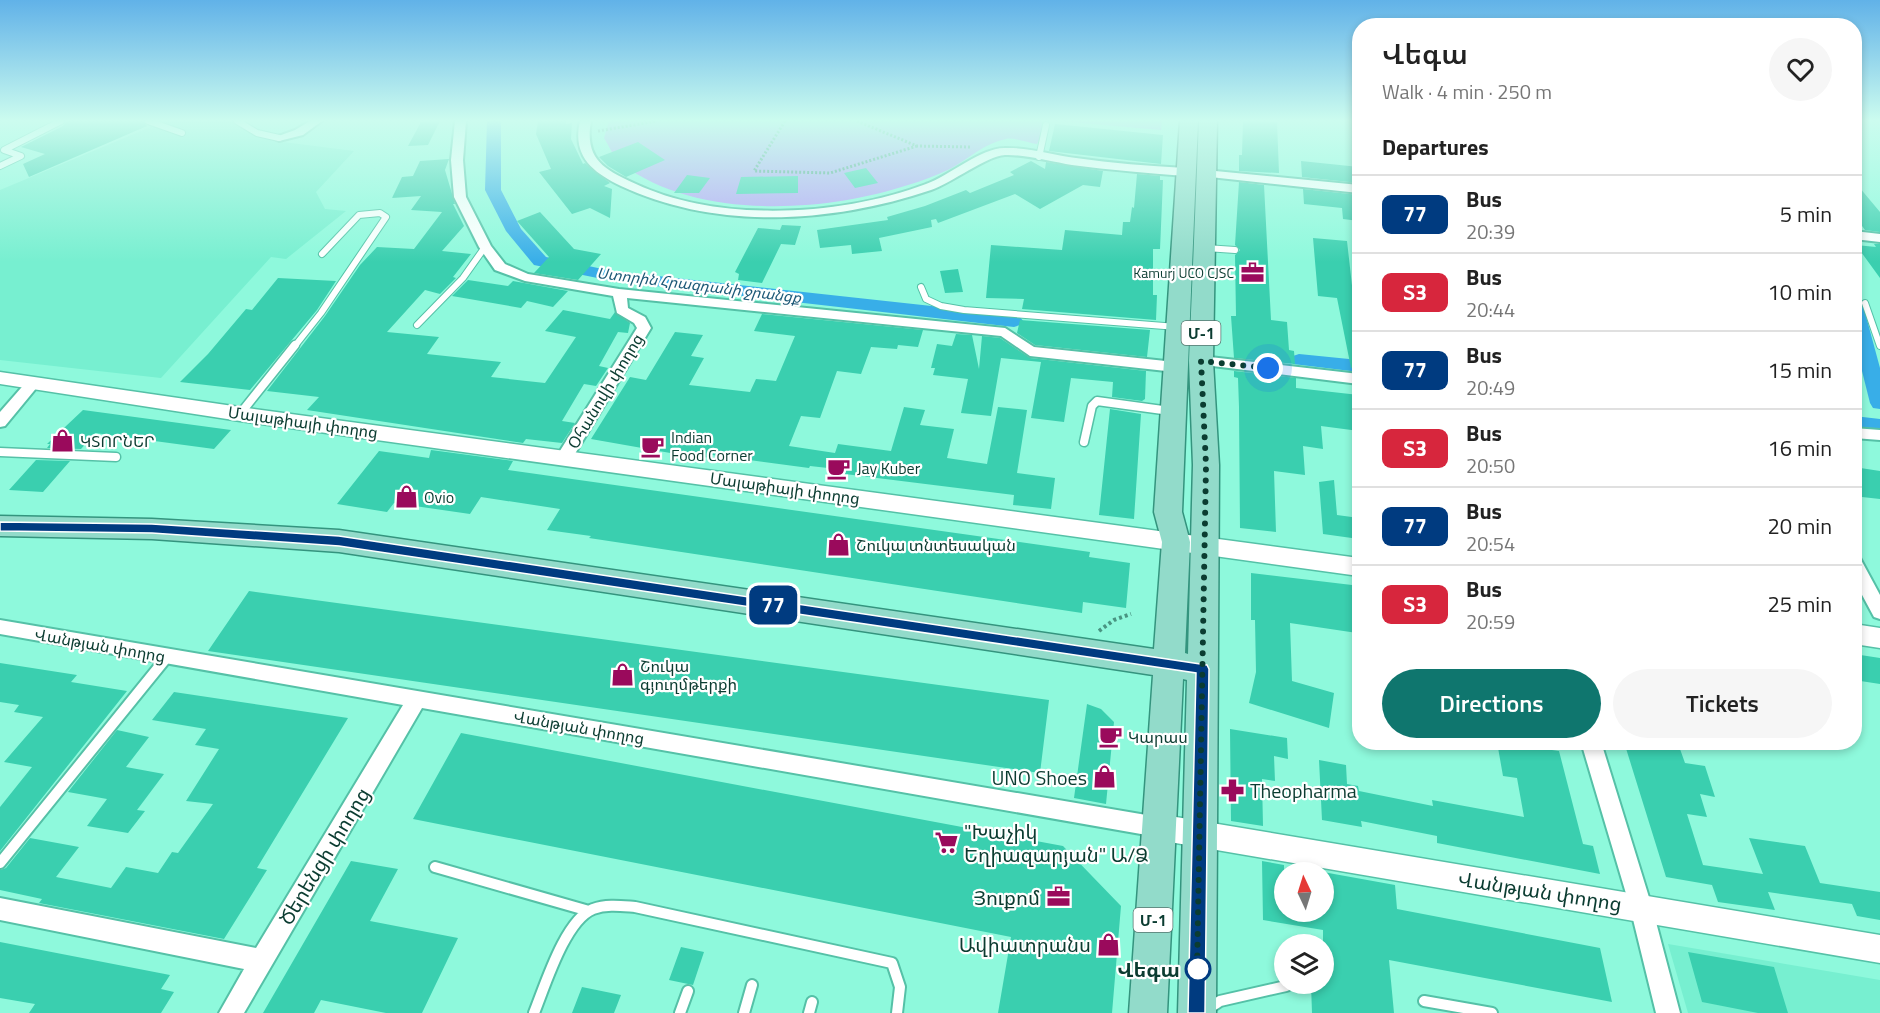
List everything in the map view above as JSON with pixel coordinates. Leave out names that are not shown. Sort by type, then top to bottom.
[{"type":"main road","name":"Մ-1","points":[[1194,168],[1203,248],[1201,361],[1206,465],[1197,1013]]},
{"type":"main road","name":"Մ-1","points":[[1148,1013],[1176,542],[1168,512],[1175,367],[1196,168]]},
{"type":"main road","points":[[0,526],[152,529],[339,541],[1202,669]]},
{"type":"street","points":[[458,168],[460,197],[485,247],[500,267],[525,277],[619,293],[1005,332],[1030,351],[1175,367]]},
{"type":"street","points":[[599,168],[651,195],[684,205],[718,211],[753,213],[838,207],[900,196],[931,187],[965,168]]},
{"type":"street","points":[[1130,168],[1352,188]]},
{"type":"street","points":[[1862,236],[1880,238]]},
{"type":"street","name":"Օհանովի փողոց","points":[[564,458],[644,328],[640,320],[622,310],[619,293]]},
{"type":"street","points":[[1201,361],[1352,378]]},
{"type":"street","name":"Մալաթիայի փողոց","points":[[0,378],[240,414],[1352,566]]},
{"type":"street","points":[[0,422],[33,383]]},
{"type":"street","points":[[1862,434],[1880,435]]},
{"type":"street","points":[[1862,578],[1880,612]]},
{"type":"street","name":"Վանթյան փողոց","points":[[0,627],[1158,827],[1880,948]]},
{"type":"street","points":[[1862,635],[1880,638]]},
{"type":"street","name":"Ծերենցի փողոց","points":[[231,1013],[417,699]]},
{"type":"street","points":[[1593,750],[1641,907],[1668,1013]]},
{"type":"street","points":[[0,909],[262,961]]},
{"type":"lane","points":[[240,414],[321,313],[386,217],[380,213],[359,215],[322,254]]},
{"type":"lane","points":[[417,325],[461,277],[474,267],[485,247]]},
{"type":"lane","points":[[1203,248],[1235,250]]},
{"type":"lane","points":[[921,287],[926,299],[941,306],[964,310],[1178,327]]},
{"type":"lane","points":[[1865,303],[1880,346]]},
{"type":"lane","points":[[1084,442],[1092,406],[1097,401],[1173,412]]},
{"type":"lane","points":[[0,452],[116,457]]},
{"type":"lane","points":[[0,863],[167,657]]},
{"type":"lane","points":[[435,867],[589,911]]},
{"type":"lane","points":[[534,1013],[574,924],[589,911],[610,905],[634,907],[892,963],[899,975],[901,991],[897,1013]]},
{"type":"lane","points":[[744,1013],[752,985]]},
{"type":"lane","points":[[1202,1013],[1221,1001],[1274,989]]},
{"type":"lane","points":[[680,1013],[688,990]]},
{"type":"lane","points":[[1424,1000],[1492,1013]]},
{"type":"path","points":[[756,168],[754,171],[830,173],[845,168]]},
{"type":"path","points":[[1098,632],[1114,620],[1131,614]]},
{"type":"shaded area","points":[[52,168],[338,168],[316,192],[325,209],[346,211],[286,259],[271,257],[161,378],[0,360],[0,190]]},
{"type":"shaded area","points":[[629,168],[951,168],[913,183],[874,194],[800,205],[761,206],[723,203],[686,195],[652,182]]},
{"type":"shaded area","points":[[1668,944],[1880,980],[1880,1013],[1688,1013]]},
{"type":"building","points":[[25,168],[49,168],[29,177]]},
{"type":"building","points":[[417,168],[446,168],[455,204],[453,204],[464,226],[442,251],[471,254],[453,277],[456,278],[440,294],[425,290],[387,332],[439,337],[427,354],[501,362],[491,377],[545,383],[576,337],[545,331],[563,310],[610,319],[615,312],[630,323],[628,333],[618,332],[599,366],[608,368],[596,386],[584,384],[562,421],[575,423],[562,443],[526,439],[523,443],[307,410],[319,397],[267,391],[325,316],[360,265],[377,247],[414,249],[442,212],[411,210],[421,196],[392,198],[402,177],[413,176]]},
{"type":"building","points":[[592,168],[610,183],[604,186],[612,189],[610,218],[590,208],[572,214],[539,172],[551,169]]},
{"type":"building","points":[[612,168],[646,168],[626,177]]},
{"type":"building","points":[[866,168],[878,183],[855,188],[844,173]]},
{"type":"building","points":[[1017,168],[1086,168],[1103,171],[1100,187],[1083,185],[1040,209],[1015,194],[938,223],[936,219],[931,220],[932,227],[879,238],[882,251],[852,254],[851,245],[820,248],[817,230],[888,220],[887,217],[925,206],[966,190],[970,193],[1014,175],[1010,172]]},
{"type":"building","points":[[1239,168],[1279,168],[1279,173],[1239,171]]},
{"type":"building","points":[[1301,168],[1352,168],[1352,182],[1302,177]]},
{"type":"building","points":[[1137,174],[1160,176],[1160,180],[1163,180],[1160,249],[1153,249],[1153,295],[1157,295],[1156,320],[1022,309],[1024,299],[986,298],[991,245],[1062,250],[1065,230],[1122,235],[1123,222],[1130,222],[1132,207],[1134,208]]},
{"type":"building","points":[[687,175],[710,178],[699,193],[674,193]]},
{"type":"building","points":[[798,176],[798,193],[736,194],[741,177]]},
{"type":"building","points":[[1239,182],[1264,185],[1271,320],[1287,322],[1289,350],[1294,351],[1295,364],[1234,358],[1231,316],[1236,316],[1235,255],[1240,250],[1235,245]]},
{"type":"building","points":[[1303,189],[1352,194],[1352,220],[1343,219],[1342,208],[1304,204]]},
{"type":"building","points":[[1862,191],[1880,212],[1880,232],[1865,230],[1862,226]]},
{"type":"building","points":[[540,212],[574,249],[601,254],[578,280],[534,273],[549,257],[517,221]]},
{"type":"building","points":[[782,225],[801,226],[795,245],[781,244],[762,283],[738,280],[739,274],[735,272],[758,228],[780,230]]},
{"type":"building","points":[[1313,238],[1347,241],[1352,285],[1352,368],[1337,298],[1318,296]]},
{"type":"building","points":[[1874,244],[1880,244],[1880,278],[1862,253],[1862,246],[1876,247]]},
{"type":"building","points":[[958,269],[963,292],[945,293],[940,271]]},
{"type":"building","points":[[278,278],[336,281],[317,310],[250,390],[180,382],[208,354],[246,309],[252,310]]},
{"type":"building","points":[[468,280],[508,286],[513,281],[568,291],[553,307],[527,301],[521,308],[452,296]]},
{"type":"building","points":[[762,314],[923,330],[918,347],[898,345],[897,349],[871,347],[861,374],[837,371],[820,418],[801,416],[789,446],[835,453],[838,444],[891,451],[904,407],[925,410],[920,425],[954,429],[947,458],[987,464],[998,407],[1027,410],[1017,473],[1055,478],[1051,509],[1013,505],[1014,495],[845,474],[846,470],[810,466],[809,468],[712,455],[711,458],[676,454],[591,439],[630,377],[646,380],[675,332],[703,335],[691,356],[704,358],[689,385],[750,392],[756,379],[776,381],[795,336],[754,331]]},
{"type":"building","points":[[1020,320],[1150,330],[1147,357],[1035,345],[1017,333]]},
{"type":"building","points":[[956,334],[972,335],[979,369],[982,336],[1000,338],[1030,358],[1146,371],[1145,399],[1142,401],[1112,397],[1113,382],[1071,378],[1064,422],[1031,418],[1041,362],[1001,358],[991,416],[961,413],[968,379],[933,375],[935,368],[931,368],[937,344],[952,346]]},
{"type":"building","points":[[1234,371],[1296,378],[1296,388],[1352,394],[1352,430],[1321,426],[1323,449],[1303,446],[1305,475],[1274,471],[1276,532],[1240,528],[1238,378],[1234,377]]},
{"type":"building","points":[[1110,409],[1141,414],[1134,519],[1099,515]]},
{"type":"building","points":[[83,410],[231,430],[214,449],[95,433],[81,449],[47,448],[50,444],[47,444]]},
{"type":"building","name":"Շուկա տնտեսական","points":[[431,450],[513,461],[508,470],[1090,552],[1089,557],[1130,563],[1126,608],[1083,602],[1082,613],[589,538],[591,536],[547,530],[560,509],[481,497],[470,514],[394,503],[387,512],[337,504],[379,451],[429,458]]},
{"type":"building","points":[[36,460],[70,461],[43,492],[9,490]]},
{"type":"building","points":[[1862,468],[1880,471],[1880,499],[1862,497]]},
{"type":"building","points":[[1334,480],[1337,515],[1352,517],[1352,538],[1323,534],[1319,482]]},
{"type":"building","points":[[1251,573],[1352,585],[1352,632],[1290,623],[1292,681],[1334,693],[1329,728],[1249,703],[1256,672],[1255,620],[1251,620]]},
{"type":"building","name":"Շուկա գյուղմթերքի","points":[[249,591],[1049,700],[1040,773],[208,651]]},
{"type":"building","points":[[1862,655],[1880,658],[1880,684],[1862,681]]},
{"type":"building","points":[[0,663],[77,675],[71,682],[127,691],[0,851],[0,807],[32,767],[4,762],[43,717],[14,712],[19,705],[0,702]]},
{"type":"building","points":[[174,692],[348,718],[257,868],[267,870],[224,939],[39,903],[42,899],[0,890],[0,870],[6,868],[30,838],[79,847],[56,877],[111,888],[126,867],[158,873],[172,852],[178,853],[213,804],[186,801],[219,749],[195,745],[206,729],[152,720]]},
{"type":"building","points":[[1087,704],[1101,709],[1114,722],[1106,804],[1074,798]]},
{"type":"building","points":[[1230,729],[1287,738],[1288,759],[1274,756],[1275,781],[1262,779],[1263,826],[1231,821]]},
{"type":"building","points":[[117,730],[149,737],[126,767],[164,774],[137,810],[145,811],[128,833],[87,826],[107,799],[68,792]]},
{"type":"building","points":[[461,733],[1063,846],[1121,906],[1112,1013],[998,1013],[1011,937],[413,819]]},
{"type":"building","points":[[1498,750],[1559,751],[1583,844],[1593,846],[1600,874],[1437,843],[1437,836],[1361,821],[1362,827],[1322,820],[1319,760],[1346,765],[1347,784],[1358,786],[1359,791],[1433,806],[1432,800],[1524,817],[1517,778],[1503,776]]},
{"type":"building","points":[[1626,750],[1680,750],[1685,763],[1705,766],[1715,797],[1700,794],[1707,817],[1687,814],[1703,865],[1763,874],[1749,838],[1805,846],[1820,883],[1880,892],[1880,920],[1857,916],[1852,904],[1768,892],[1775,910],[1718,902],[1712,885],[1666,877]]},
{"type":"building","points":[[351,861],[398,869],[370,921],[458,938],[422,1013],[386,1013],[321,1000],[314,1013],[263,1013]]},
{"type":"building","points":[[1262,861],[1274,863],[1274,922],[1263,920]]},
{"type":"building","points":[[1334,874],[1395,885],[1397,909],[1600,948],[1612,1002],[1389,960],[1394,1013],[1312,1013],[1311,994],[1334,994],[1334,934],[1323,934],[1323,930],[1275,922],[1334,922]]},
{"type":"building","points":[[0,942],[170,975],[161,989],[174,992],[161,1013],[29,1013],[35,1004],[0,998]]},
{"type":"building","points":[[681,947],[704,952],[693,985],[669,980]]},
{"type":"building","points":[[1688,952],[1774,967],[1788,1013],[1758,1013],[1702,1002]]},
{"type":"building","points":[[582,987],[621,995],[614,1013],[572,1013]]},
{"type":"waterway","name":"Ստորին Հրազդանի ջրանցք","points":[[493,168],[493,190],[514,231],[540,261],[612,276],[1014,321]]},
{"type":"waterway","name":"Ստորին Հրազդանի ջրանցք","points":[[1862,335],[1880,403]]},
{"type":"waterway","name":"Ստորին Հրազդանի ջրանցք","points":[[1299,360],[1352,365]]},
{"type":"waterway","name":"Ստորին Հրազդանի ջրանցք","points":[[1862,424],[1880,426]]},
{"type":"bus line","name":"77","points":[[0,526],[152,529],[339,541],[1202,669],[1197,1013]]},
{"type":"place","name":"Kamurj UCO CJSC","points":[[1252,272]]},
{"type":"place","name":"ԿՏՈՐՆԵՐ","points":[[62,441]]},
{"type":"place","name":"Indian Food Corner","points":[[653,446]]},
{"type":"place","name":"Jay Kuber","points":[[839,468]]},
{"type":"place","name":"Ovio","points":[[406,497]]},
{"type":"place","name":"Շուկա տնտեսական","points":[[838,545]]},
{"type":"place","name":"Շուկա գյուղմթերքի","points":[[622,675]]},
{"type":"place","name":"Կարաս","points":[[1110,737]]},
{"type":"place","name":"UNO Shoes","points":[[1105,777]]},
{"type":"place","name":"Theopharma","points":[[1232,790]]},
{"type":"place","name":"\"Խաչիկ Եղիազարյան\" Ա/Ձ","points":[[946,842]]},
{"type":"place","name":"Յուքոմ","points":[[1058,897]]},
{"type":"place","name":"Ավիատրանս","points":[[1109,944]]},
{"type":"place","name":"Վեգա","points":[[1198,969]]},
{"type":"route","points":[[1198,969],[1197,973],[1206,465],[1201,361],[1268,368]]}]
